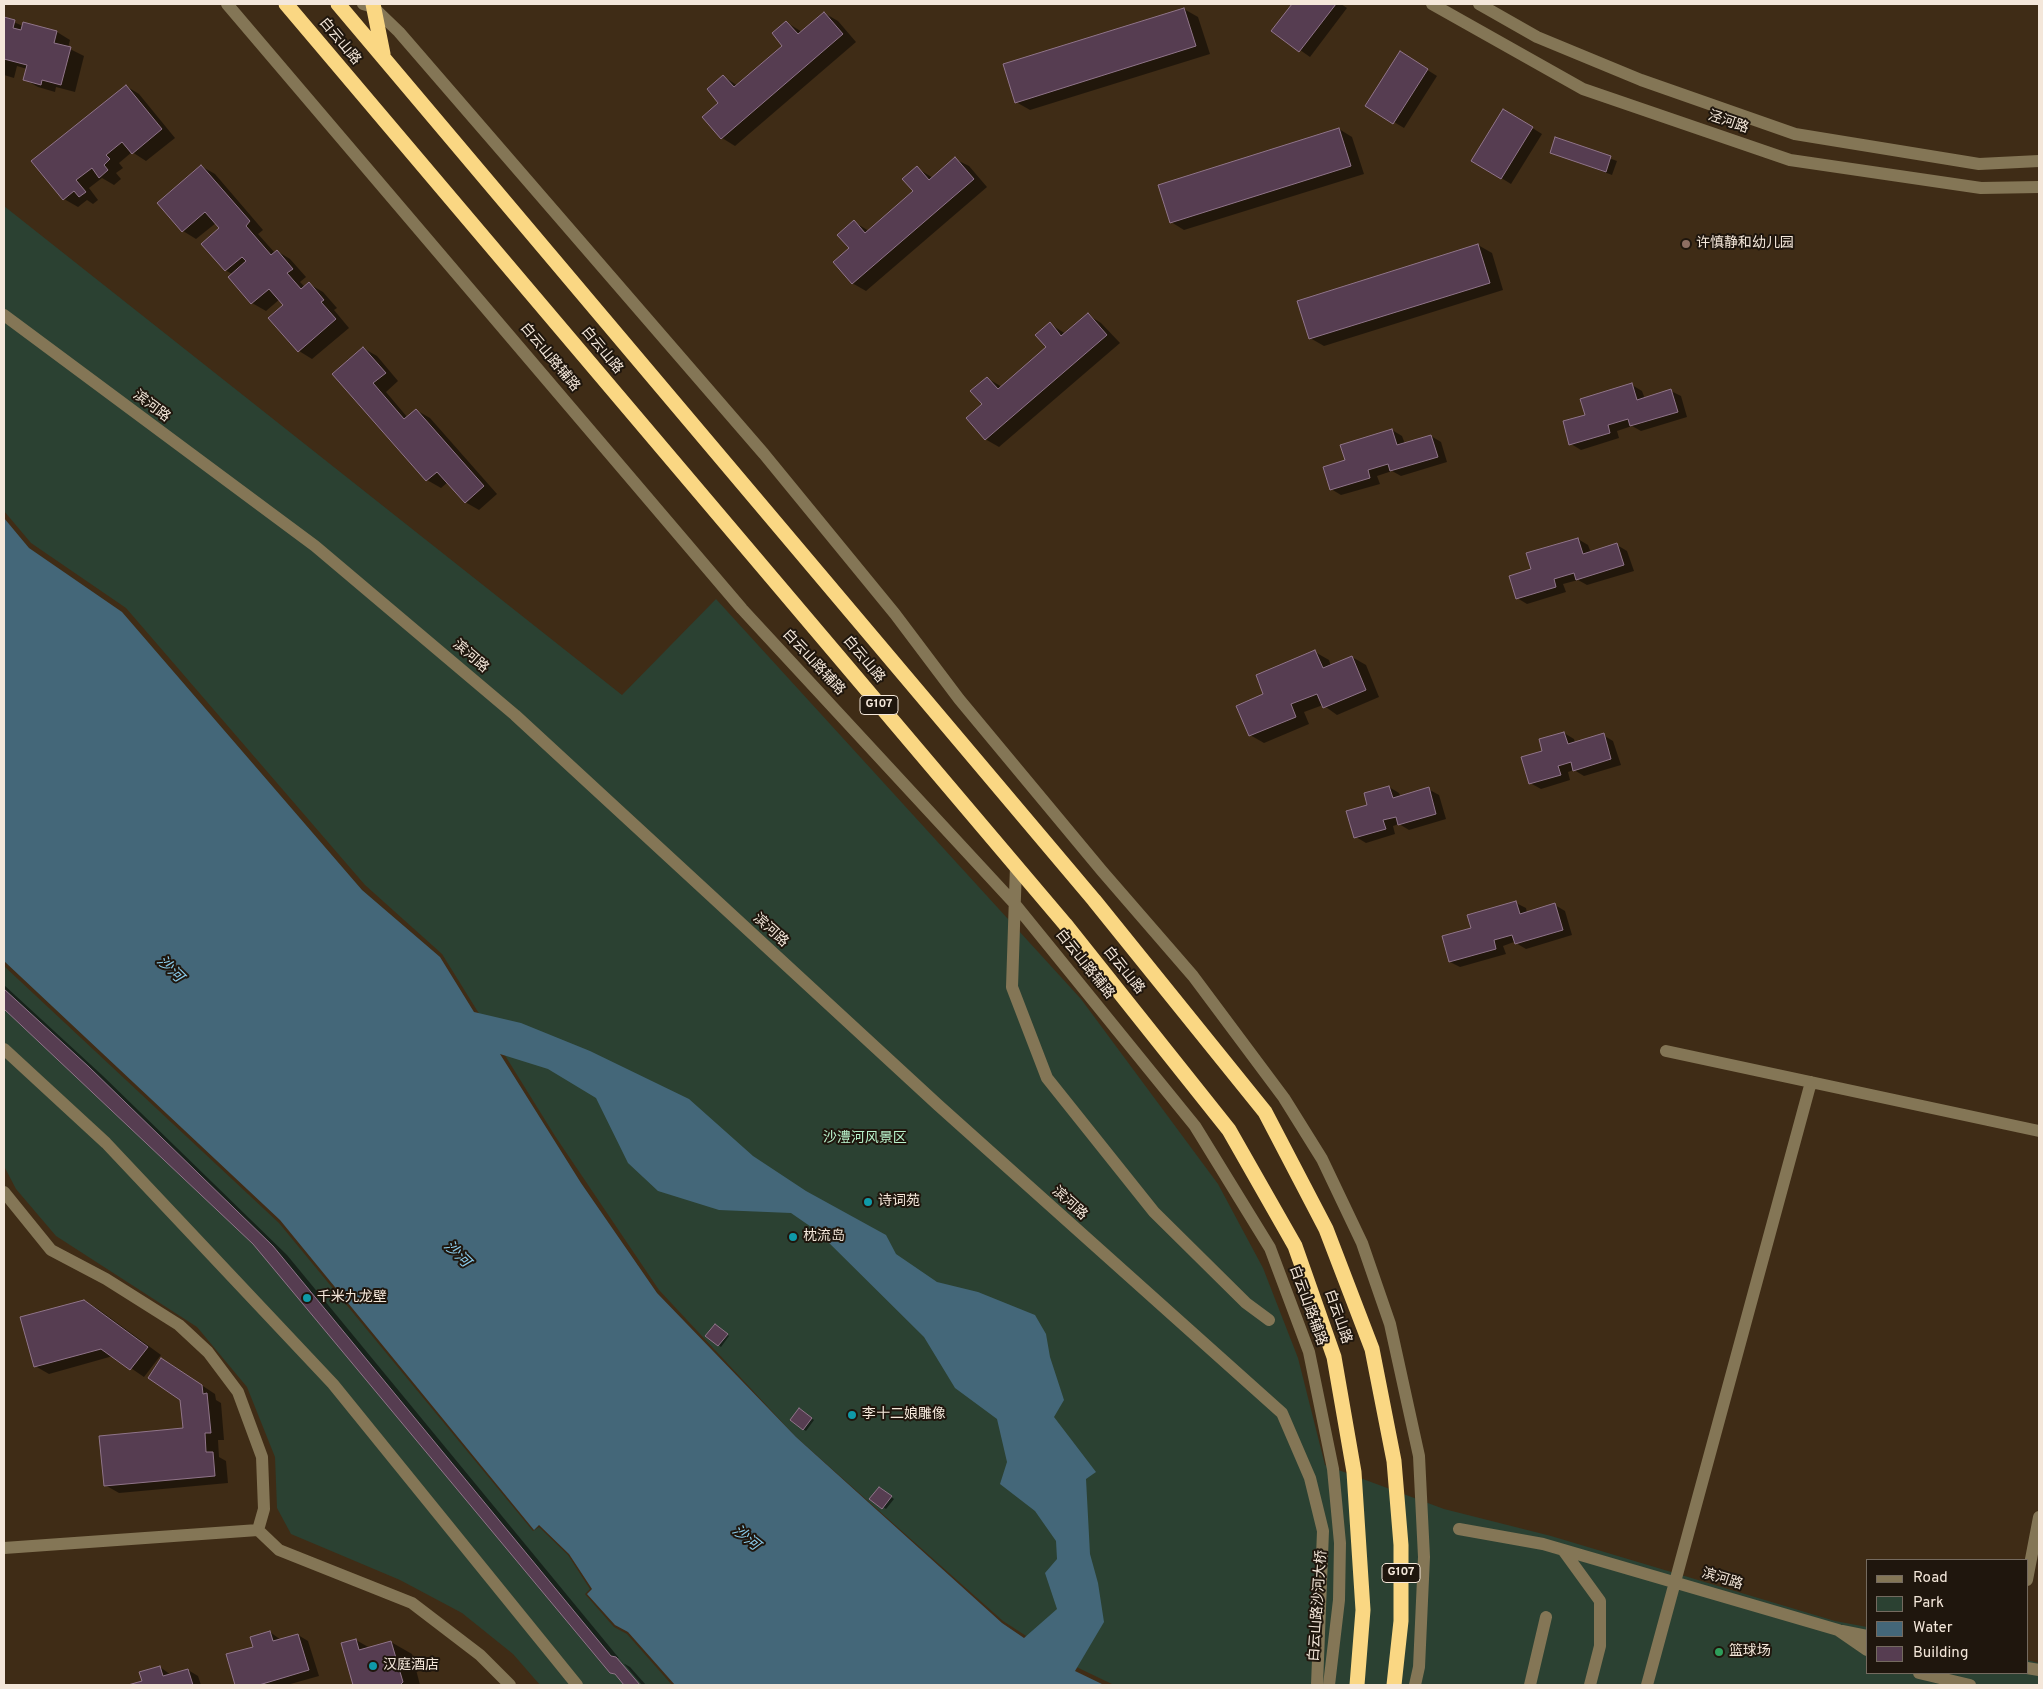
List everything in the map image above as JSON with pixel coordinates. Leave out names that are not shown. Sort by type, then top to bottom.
[{"type":"highway","name":"白云山路","points":[[286,4],[1065,924],[1230,1130],[1295,1246],[1334,1357],[1354,1472],[1363,1610],[1357,1685]]},
{"type":"highway","name":"白云山路","points":[[338,4],[1094,900],[1264,1112],[1326,1229],[1372,1349],[1394,1462],[1401,1545],[1401,1621],[1394,1685]]},
{"type":"highway","points":[[370,5],[384,58]]},
{"type":"street","name":"白云山路辅路","points":[[227,4],[742,609],[1014,903],[1195,1126],[1270,1248],[1309,1352],[1332,1469]]},
{"type":"street","name":"泾河路","points":[[1432,4],[1583,89],[1790,160],[1981,188],[2039,187]]},
{"type":"street","name":"泾河路","points":[[1479,4],[1537,37],[1641,80],[1795,134],[1979,164],[2039,161]]},
{"type":"street","points":[[370,5],[400,32],[764,454],[895,614],[965,706],[1102,871],[1193,976],[1284,1098],[1322,1159],[1362,1243],[1390,1324],[1420,1456],[1424,1557],[1419,1667],[1416,1685]]},
{"type":"street","name":"滨河路","points":[[4,315],[315,546],[515,715],[1033,1192],[1282,1413],[1310,1478],[1323,1530],[1317,1685]]},
{"type":"street","points":[[1016,866],[1012,987],[1047,1078],[1154,1212],[1246,1303],[1269,1320]]},
{"type":"street","points":[[4,1049],[106,1143],[333,1384],[577,1685]]},
{"type":"street","points":[[1666,1051],[2039,1131]]},
{"type":"street","points":[[1647,1685],[1811,1082]]},
{"type":"street","points":[[4,1192],[51,1250],[106,1279],[179,1325],[208,1352],[238,1392],[262,1457],[264,1509],[258,1530]]},
{"type":"street","name":"白云山路沙河大桥","points":[[1329,1685],[1339,1600],[1340,1552],[1332,1469]]},
{"type":"street","points":[[2028,1575],[2039,1517]]},
{"type":"street","name":"滨河路","points":[[1459,1529],[1543,1544],[1838,1630],[1866,1649]]},
{"type":"street","points":[[4,1548],[258,1530],[279,1550],[412,1603],[480,1655],[510,1685]]},
{"type":"street","points":[[1563,1550],[1600,1601],[1600,1646],[1590,1685]]},
{"type":"street","points":[[1530,1685],[1546,1617]]},
{"type":"street","points":[[1838,1630],[1866,1636]]},
{"type":"street","points":[[1923,1674],[1970,1685]]},
{"type":"green space","name":"沙澧河风景区","points":[[4,206],[622,695],[716,599],[1081,999],[1218,1184],[1263,1268],[1298,1358],[1325,1465],[1444,1509],[1551,1536],[1835,1621],[1866,1627],[1866,1674],[2028,1674],[2028,1660],[2039,1663],[2039,1685],[1114,1685],[1068,1663],[1003,1621],[796,1437],[659,1290],[555,1136],[442,954],[365,885],[126,608],[31,543],[4,511]]},
{"type":"green space","points":[[4,966],[279,1223],[533,1531],[539,1527],[568,1555],[590,1589],[585,1594],[614,1627],[627,1634],[672,1685],[540,1685],[513,1654],[462,1613],[400,1580],[291,1534],[277,1508],[275,1457],[247,1387],[197,1327],[56,1236],[16,1189],[4,1166]]},
{"type":"water","name":"沙河","points":[[4,518],[29,548],[122,612],[362,890],[440,957],[474,1012],[521,1023],[590,1051],[689,1099],[753,1156],[806,1191],[886,1235],[896,1254],[937,1282],[978,1292],[1035,1315],[1046,1334],[1050,1357],[1064,1400],[1054,1417],[1096,1472],[1086,1479],[1090,1554],[1098,1583],[1104,1622],[1075,1671],[1104,1685],[675,1685],[628,1632],[615,1625],[587,1594],[592,1589],[569,1554],[539,1525],[534,1530],[280,1220],[4,961]],"holes":[[[500,1054],[548,1069],[596,1098],[628,1163],[658,1191],[719,1210],[791,1213],[817,1231],[924,1337],[955,1388],[997,1419],[1007,1462],[1000,1484],[1035,1511],[1056,1541],[1057,1559],[1045,1573],[1057,1609],[1024,1638],[1002,1623],[796,1437],[657,1293],[581,1183]]]},
{"type":"building","points":[[1292,4],[1336,4],[1299,52],[1271,31]]},
{"type":"building","points":[[1184,8],[1196,46],[1015,103],[1003,64]]},
{"type":"building","points":[[824,12],[843,34],[721,139],[702,117],[718,103],[707,89],[723,75],[734,87],[782,46],[772,33],[786,21],[798,34]]},
{"type":"building","points":[[4,17],[15,20],[13,28],[21,30],[23,22],[57,31],[54,43],[71,47],[61,85],[42,80],[41,85],[23,80],[27,65],[4,59]]},
{"type":"building","points":[[1400,51],[1428,69],[1393,124],[1365,106]]},
{"type":"building","points":[[126,85],[162,129],[132,154],[122,142],[106,155],[110,159],[104,165],[108,170],[99,178],[92,168],[76,180],[86,192],[79,197],[74,191],[63,200],[31,161]]},
{"type":"building","points":[[1503,109],[1533,127],[1501,179],[1471,161]]},
{"type":"building","points":[[1339,128],[1351,166],[1170,223],[1158,185]]},
{"type":"building","points":[[1555,137],[1611,156],[1606,172],[1550,153]]},
{"type":"building","points":[[955,157],[974,179],[852,284],[833,262],[849,248],[837,235],[854,220],[865,233],[913,191],[902,179],[917,166],[929,180]]},
{"type":"building","points":[[201,165],[250,221],[246,226],[271,255],[277,250],[293,269],[287,273],[301,289],[309,282],[324,300],[321,302],[336,319],[298,352],[268,318],[283,305],[269,289],[251,304],[228,277],[246,261],[242,257],[225,271],[201,244],[219,228],[205,212],[182,232],[157,203]]},
{"type":"building","points":[[1478,244],[1490,283],[1309,339],[1297,301]]},
{"type":"building","points":[[1088,313],[1107,335],[985,440],[966,418],[982,404],[970,391],[987,377],[998,389],[1046,347],[1035,335],[1050,322],[1061,336]]},
{"type":"building","points":[[363,347],[386,373],[373,383],[404,419],[416,409],[484,486],[465,503],[437,472],[426,481],[332,374]]},
{"type":"building","points":[[1632,383],[1637,400],[1671,389],[1678,412],[1630,426],[1628,419],[1608,425],[1610,433],[1569,445],[1563,421],[1585,415],[1580,399]]},
{"type":"building","points":[[1392,429],[1397,445],[1431,435],[1438,457],[1390,471],[1388,464],[1368,470],[1370,478],[1330,490],[1323,467],[1345,460],[1340,445]]},
{"type":"building","points":[[1578,538],[1583,554],[1617,543],[1624,565],[1576,580],[1574,573],[1554,579],[1556,587],[1516,599],[1509,576],[1531,569],[1526,553]]},
{"type":"building","points":[[1315,650],[1323,668],[1352,656],[1366,690],[1323,708],[1317,694],[1291,704],[1296,717],[1249,736],[1236,706],[1263,694],[1256,675]]},
{"type":"building","points":[[1564,732],[1568,744],[1604,733],[1611,759],[1573,771],[1571,762],[1558,766],[1561,775],[1529,784],[1521,757],[1542,751],[1539,739]]},
{"type":"building","points":[[1389,786],[1393,798],[1429,787],[1436,814],[1398,825],[1396,817],[1383,820],[1386,829],[1354,838],[1346,811],[1367,805],[1364,793]]},
{"type":"building","points":[[1516,901],[1520,914],[1555,903],[1563,930],[1515,944],[1512,935],[1494,940],[1496,949],[1449,962],[1442,936],[1471,928],[1467,915]]},
{"type":"building","name":"千米九龙壁","points":[[4,989],[89,1067],[273,1246],[611,1656],[616,1657],[640,1685],[624,1685],[615,1674],[610,1673],[253,1244],[4,1009]]},
{"type":"building","points":[[84,1300],[148,1347],[130,1370],[101,1349],[34,1367],[20,1317]]},
{"type":"building","points":[[715,1324],[728,1334],[718,1346],[705,1336]]},
{"type":"building","points":[[161,1358],[202,1385],[203,1394],[207,1393],[211,1433],[205,1433],[206,1452],[213,1452],[215,1476],[104,1486],[99,1436],[183,1428],[180,1400],[148,1378]]},
{"type":"building","points":[[799,1408],[812,1418],[803,1430],[790,1420]]},
{"type":"building","points":[[879,1487],[892,1496],[882,1509],[869,1499]]},
{"type":"building","points":[[270,1631],[273,1641],[298,1634],[309,1670],[259,1685],[235,1685],[226,1654],[253,1647],[250,1637]]},
{"type":"building","name":"汉庭酒店","points":[[356,1639],[359,1650],[391,1641],[403,1682],[400,1685],[353,1685],[341,1643]]},
{"type":"building","points":[[160,1666],[163,1676],[188,1669],[193,1685],[128,1685],[142,1681],[139,1672]]},
{"type":"place","name":"许慎静和幼儿园","points":[[1686,244]]},
{"type":"place","name":"诗词苑","points":[[868,1202]]},
{"type":"place","name":"枕流岛","points":[[793,1237]]},
{"type":"place","name":"千米九龙壁","points":[[307,1298]]},
{"type":"place","name":"李十二娘雕像","points":[[852,1415]]},
{"type":"place","name":"篮球场","points":[[1719,1652]]},
{"type":"place","name":"汉庭酒店","points":[[373,1666]]}]
